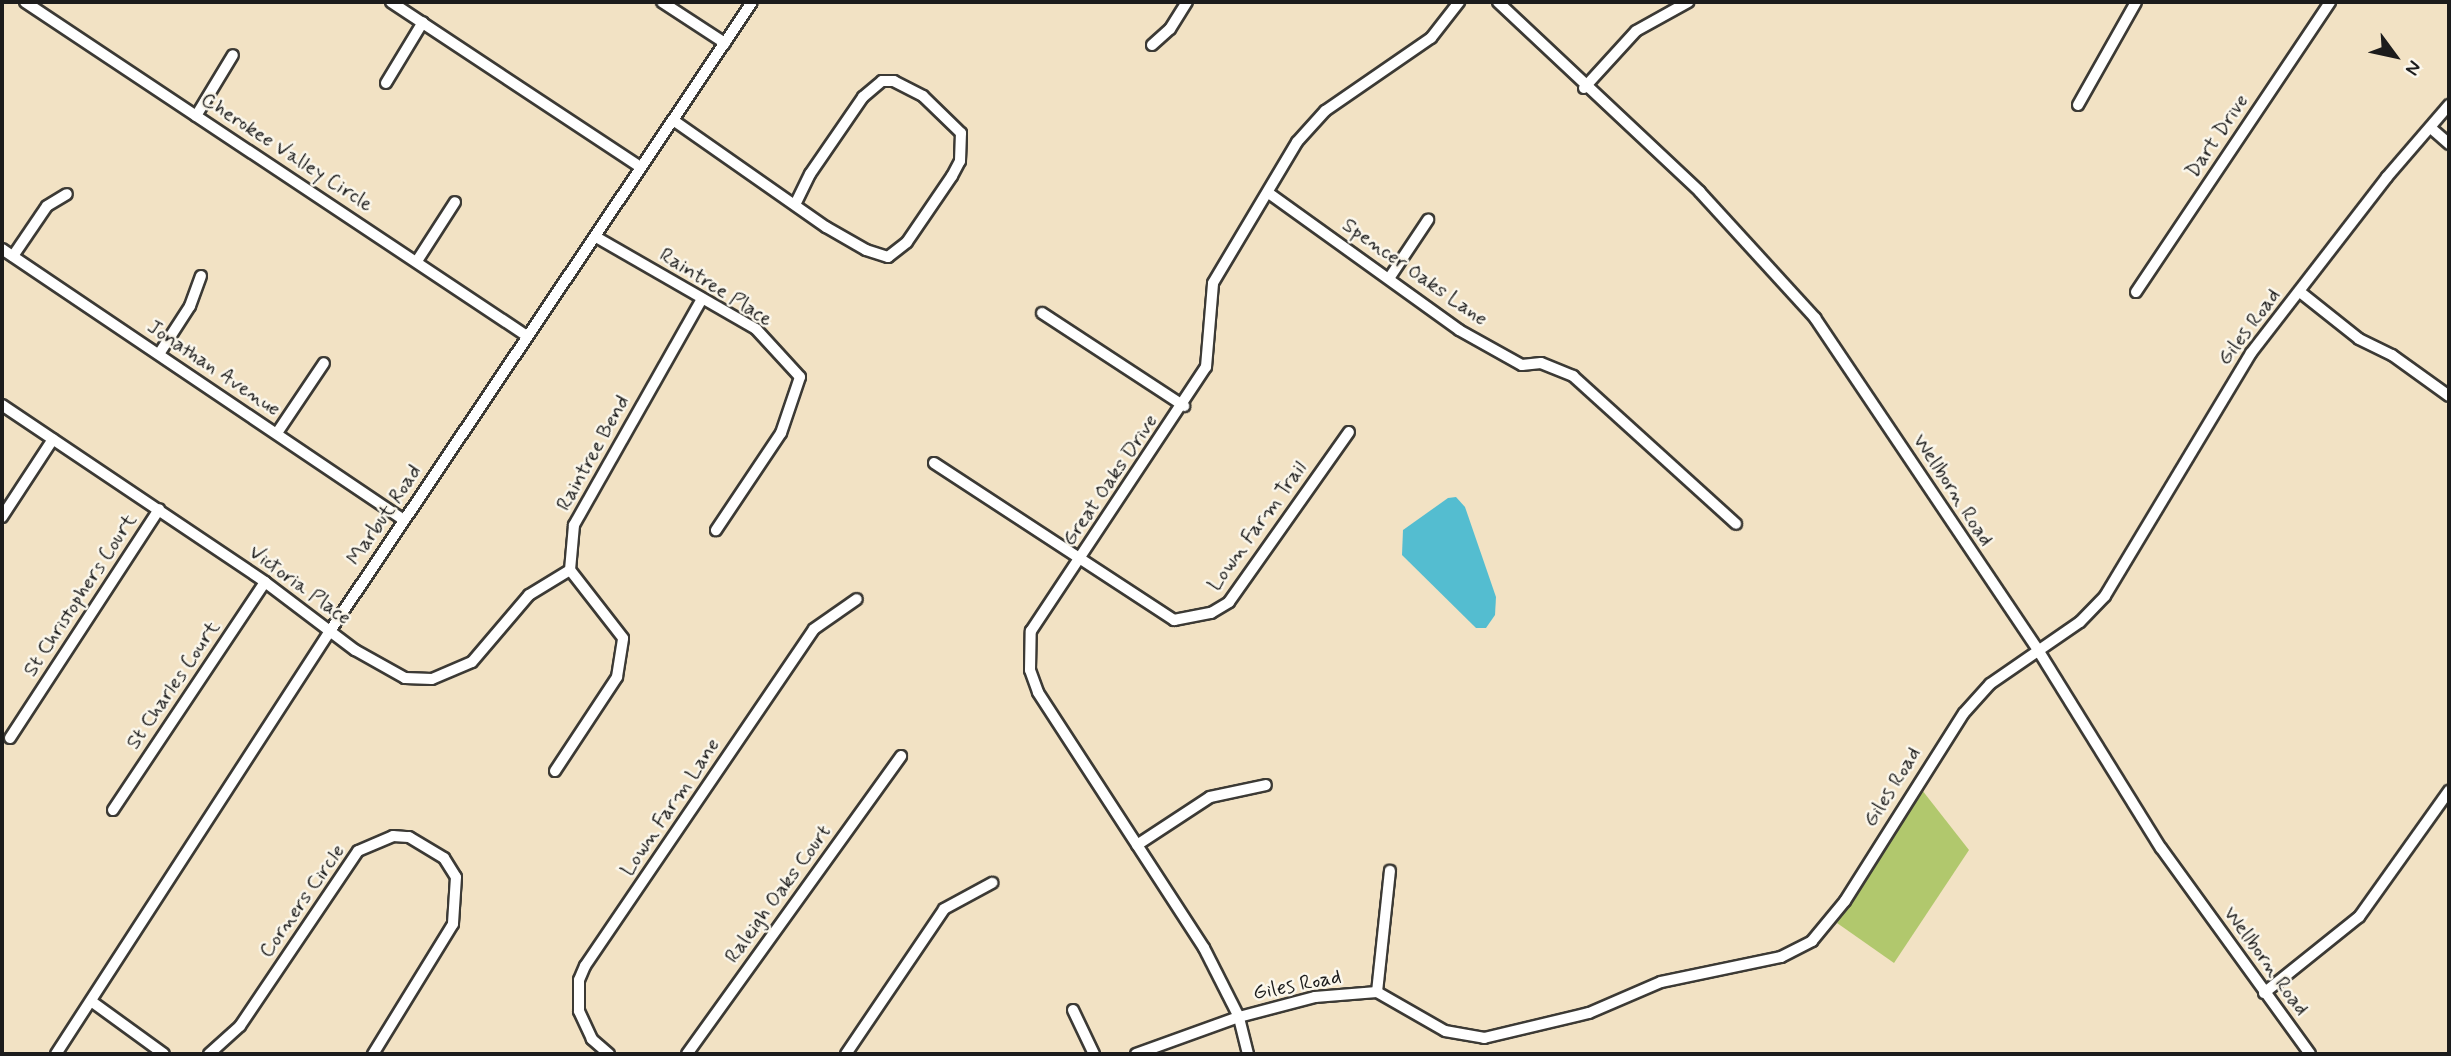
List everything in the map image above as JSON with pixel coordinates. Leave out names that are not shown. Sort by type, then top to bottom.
[{"type":"street","name":"Cherokee Valley Circle","points":[[25,2],[527,336]]},
{"type":"street","points":[[391,2],[640,167]]},
{"type":"street","points":[[662,2],[724,43]]},
{"type":"street","name":"Marbut Road","points":[[56,1054],[330,631],[752,2]]},
{"type":"street","points":[[1152,45],[1170,29],[1187,2]]},
{"type":"street","name":"Great Oaks Drive","points":[[1248,1054],[1239,1017],[1205,948],[1038,692],[1031,670],[1031,631],[1184,406],[1206,367],[1211,345],[1213,283],[1269,194],[1297,142],[1325,111],[1431,38],[1459,2]]},
{"type":"street","name":"Wellborn Road","points":[[1498,2],[1584,88],[1700,192],[1815,318],[2038,650],[2161,848],[2310,1054]]},
{"type":"street","points":[[1584,88],[1636,32],[1688,2]]},
{"type":"street","points":[[2078,105],[2136,2]]},
{"type":"street","name":"Dart Drive","points":[[2136,292],[2330,2]]},
{"type":"street","points":[[386,83],[423,22]]},
{"type":"street","points":[[196,116],[233,55]]},
{"type":"street","points":[[673,120],[796,203],[866,250],[888,257],[907,242],[952,176],[960,161],[961,133],[923,96],[894,80],[882,81],[863,97],[810,174],[796,203]]},
{"type":"street","name":"Giles Road","points":[[1136,1054],[1239,1017],[1315,997],[1377,992],[1445,1031],[1484,1038],[1589,1013],[1661,982],[1781,957],[1812,941],[1845,901],[1964,713],[1990,684],[2080,622],[2105,596],[2223,397],[2387,177],[2432,129],[2449,105]]},
{"type":"street","points":[[2432,129],[2449,144]]},
{"type":"street","points":[[13,256],[47,206],[66,194]]},
{"type":"street","name":"Spencer Oaks Lane","points":[[1269,194],[1390,277],[1459,330],[1522,365],[1541,363],[1573,376],[1736,524]]},
{"type":"street","points":[[417,261],[455,202]]},
{"type":"street","points":[[1390,277],[1428,220]]},
{"type":"street","name":"Raintree Place","points":[[596,237],[756,329],[800,377],[781,433],[716,530]]},
{"type":"street","name":"Jonathan Avenue","points":[[2,249],[404,520]]},
{"type":"street","points":[[159,354],[190,306],[201,276]]},
{"type":"street","points":[[2300,292],[2359,340],[2392,355],[2449,396]]},
{"type":"street","name":"Raintree Bend","points":[[570,570],[574,525],[585,501],[702,299]]},
{"type":"street","points":[[1042,313],[1184,406]]},
{"type":"street","points":[[277,433],[324,363]]},
{"type":"street","name":"Victoria Place","points":[[2,405],[265,582],[388,671],[405,678],[432,679],[472,662],[529,595],[570,570]]},
{"type":"street","name":"Lown Farm Trail","points":[[933,463],[1078,561],[1174,620],[1211,614],[1229,601],[1349,432]]},
{"type":"street","points":[[2,517],[53,439]]},
{"type":"street","name":"St Christophers Court","points":[[10,738],[159,509]]},
{"type":"street","points":[[555,771],[617,677],[624,638],[570,570]]},
{"type":"street","name":"St Charles Court","points":[[113,810],[265,582]]},
{"type":"street","name":"Lown Farm Lane","points":[[609,1054],[592,1039],[579,1011],[578,988],[585,966],[814,629],[857,599]]},
{"type":"street","name":"Raleigh Oaks Court","points":[[687,1054],[901,756]]},
{"type":"street","points":[[1138,845],[1210,797],[1266,786]]},
{"type":"street","points":[[2264,993],[2359,917],[2449,791]]},
{"type":"street","name":"Corners Circle","points":[[209,1054],[240,1026],[358,851],[393,836],[409,837],[444,858],[456,877],[453,924],[373,1054]]},
{"type":"street","points":[[1377,992],[1390,871]]},
{"type":"street","points":[[846,1054],[944,909],[992,883]]},
{"type":"street","points":[[92,1001],[164,1054]]},
{"type":"street","points":[[1073,1010],[1094,1054]]},
{"type":"green space","points":[[1922,790],[1969,850],[1894,963],[1837,923]]},
{"type":"water","points":[[1456,497],[1465,507],[1496,597],[1495,615],[1486,628],[1476,628],[1402,555],[1403,530],[1448,498]]}]
